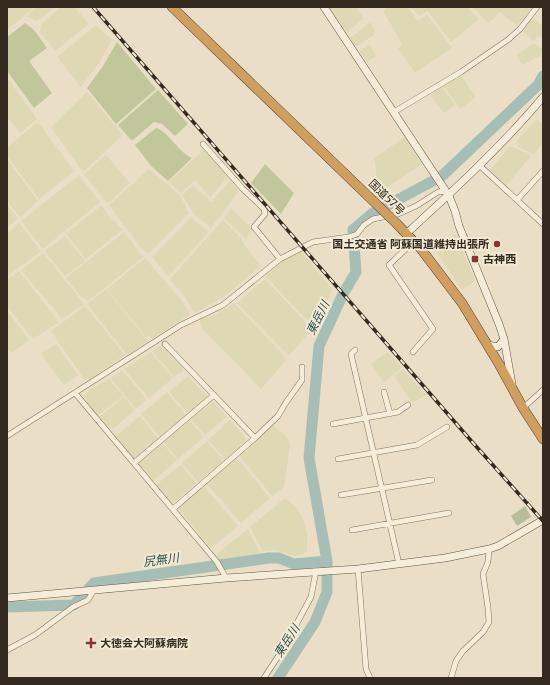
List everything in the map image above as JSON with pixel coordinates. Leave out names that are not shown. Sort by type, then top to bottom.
[{"type":"highway","name":"国道57号","points":[[172,7],[414,241],[438,270],[462,303],[523,408],[543,439]]},
{"type":"street","points":[[324,7],[446,191],[455,211],[458,226],[499,324],[504,339],[512,387]]},
{"type":"street","points":[[394,112],[461,72],[509,39],[520,29],[536,7]]},
{"type":"street","points":[[407,234],[446,191],[479,165],[529,114],[543,97]]},
{"type":"street","points":[[203,144],[243,189],[264,209],[264,217],[254,227],[280,259]]},
{"type":"street","points":[[479,165],[543,224]]},
{"type":"street","points":[[517,200],[543,171]]},
{"type":"street","points":[[7,436],[181,325],[223,305],[280,259],[313,242],[349,237],[357,234],[364,225],[373,219],[398,214],[416,206],[438,192],[446,191]]},
{"type":"street","points":[[413,352],[433,329],[389,265],[414,241]]},
{"type":"street","points":[[488,346],[498,346],[504,339]]},
{"type":"street","points":[[165,344],[254,438]]},
{"type":"street","points":[[355,350],[351,354],[399,564]]},
{"type":"street","points":[[173,509],[278,416],[302,380],[302,367]]},
{"type":"street","points":[[523,408],[543,390]]},
{"type":"street","points":[[384,392],[390,414]]},
{"type":"street","points":[[75,393],[217,562],[226,578]]},
{"type":"street","points":[[134,463],[214,395]]},
{"type":"street","points":[[333,424],[398,412],[408,405]]},
{"type":"street","points":[[338,459],[374,454],[417,445],[447,427]]},
{"type":"street","points":[[341,495],[432,480]]},
{"type":"street","points":[[352,530],[449,513]]},
{"type":"street","points":[[7,598],[226,578],[358,569],[445,558],[498,546],[543,520]]},
{"type":"street","points":[[452,678],[456,662],[463,651],[483,632],[489,622],[484,574],[488,562],[489,549]]},
{"type":"street","points":[[358,569],[366,669],[370,678]]},
{"type":"street","points":[[264,678],[283,649],[311,597],[318,571]]},
{"type":"street","points":[[7,650],[35,635],[73,607],[88,600],[93,590]]},
{"type":"shaded area","points":[[7,7],[31,7],[33,9],[7,30]]},
{"type":"shaded area","points":[[34,7],[54,7],[47,14],[36,21],[27,16],[35,8]]},
{"type":"shaded area","points":[[61,7],[74,7],[89,24],[55,51],[40,32],[41,24]]},
{"type":"shaded area","points":[[329,7],[355,7],[364,18],[347,32]]},
{"type":"shaded area","points":[[387,7],[407,7],[418,21],[427,15],[452,48],[415,73],[398,48],[403,45],[383,11]]},
{"type":"shaded area","points":[[411,7],[467,7],[479,19],[451,42],[428,11],[419,16]]},
{"type":"shaded area","points":[[472,7],[533,7],[517,26],[500,12],[489,23]]},
{"type":"shaded area","points":[[532,17],[543,26],[543,36],[541,38],[538,36],[534,41],[522,31]]},
{"type":"shaded area","points":[[371,22],[375,32],[374,35],[355,47],[350,38]]},
{"type":"shaded area","points":[[96,25],[112,40],[99,63],[81,87],[57,57]]},
{"type":"shaded area","points":[[534,43],[543,49],[543,51],[540,56],[522,65],[516,55]]},
{"type":"shaded area","points":[[370,44],[376,56],[367,62],[359,51]]},
{"type":"shaded area","points":[[461,76],[476,97],[460,109],[443,86]]},
{"type":"shaded area","points":[[7,78],[37,119],[20,133],[7,117]]},
{"type":"shaded area","points":[[442,87],[455,105],[444,113],[430,95]]},
{"type":"shaded area","points":[[87,92],[123,135],[83,172],[51,127]]},
{"type":"shaded area","points":[[537,119],[543,125],[543,142],[534,154],[518,147],[519,144],[516,141]]},
{"type":"shaded area","points":[[38,122],[74,171],[39,199],[7,156],[7,147]]},
{"type":"shaded area","points":[[405,137],[422,164],[382,191],[377,178],[374,158]]},
{"type":"shaded area","points":[[510,146],[532,155],[505,187],[490,170]]},
{"type":"shaded area","points":[[204,149],[228,177],[210,197],[195,180],[181,193],[169,182]]},
{"type":"shaded area","points":[[106,155],[130,183],[107,204],[84,174]]},
{"type":"shaded area","points":[[7,159],[38,201],[20,217],[7,201]]},
{"type":"shaded area","points":[[149,169],[180,195],[189,213],[148,254],[141,248],[109,205]]},
{"type":"shaded area","points":[[79,175],[100,202],[43,249],[21,221]]},
{"type":"shaded area","points":[[230,180],[239,191],[211,228],[194,214],[182,195],[193,185],[211,202]]},
{"type":"shaded area","points":[[7,205],[18,218],[7,228]]},
{"type":"shaded area","points":[[102,205],[111,220],[116,222],[122,230],[86,259],[66,234]]},
{"type":"shaded area","points":[[231,208],[252,229],[246,239],[224,218]]},
{"type":"shaded area","points":[[191,217],[209,232],[168,276],[152,257]]},
{"type":"shaded area","points":[[223,220],[242,239],[243,243],[261,266],[222,298],[195,313],[184,296],[170,279]]},
{"type":"shaded area","points":[[19,223],[41,251],[10,274],[7,271],[7,233]]},
{"type":"shaded area","points":[[124,232],[143,257],[88,301],[83,299],[66,278]]},
{"type":"shaded area","points":[[456,234],[475,281],[462,290],[437,253]]},
{"type":"shaded area","points":[[65,236],[85,261],[65,276],[45,251]]},
{"type":"shaded area","points":[[301,251],[332,289],[318,326],[314,327],[265,276],[280,263]]},
{"type":"shaded area","points":[[43,253],[84,304],[62,319],[21,270]]},
{"type":"shaded area","points":[[145,258],[182,301],[189,312],[189,315],[152,339],[149,336],[146,337],[107,289]]},
{"type":"shaded area","points":[[19,271],[59,322],[33,339],[7,306],[7,280]]},
{"type":"shaded area","points":[[265,279],[312,329],[289,356],[237,303]]},
{"type":"shaded area","points":[[106,289],[148,341],[127,355],[87,304]]},
{"type":"shaded area","points":[[234,303],[287,359],[261,389],[201,327],[200,319],[217,314]]},
{"type":"shaded area","points":[[85,306],[125,355],[89,380],[88,378],[85,380],[51,331]]},
{"type":"shaded area","points":[[7,311],[29,340],[11,353],[7,348]]},
{"type":"shaded area","points":[[56,344],[78,375],[64,385],[41,353]]},
{"type":"shaded area","points":[[162,345],[183,367],[183,371],[174,377],[152,351]]},
{"type":"shaded area","points":[[151,352],[173,378],[149,398],[124,369]]},
{"type":"shaded area","points":[[388,352],[402,368],[384,382],[371,364]]},
{"type":"shaded area","points":[[403,369],[426,395],[412,403],[394,376]]},
{"type":"shaded area","points":[[122,370],[147,400],[136,409],[110,378]]},
{"type":"shaded area","points":[[188,376],[208,397],[188,414],[169,392]]},
{"type":"shaded area","points":[[109,379],[123,396],[98,415],[92,409],[84,396],[89,390]]},
{"type":"shaded area","points":[[167,392],[186,415],[160,437],[141,414]]},
{"type":"shaded area","points":[[124,397],[135,410],[114,428],[110,429],[99,417]]},
{"type":"shaded area","points":[[213,402],[227,417],[205,435],[191,419]]},
{"type":"shaded area","points":[[140,416],[158,439],[134,460],[115,437]]},
{"type":"shaded area","points":[[189,420],[204,437],[178,459],[163,442]]},
{"type":"shaded area","points":[[230,420],[246,438],[245,442],[225,459],[208,440]]},
{"type":"shaded area","points":[[273,425],[286,436],[290,446],[284,487],[272,496],[239,455]]},
{"type":"shaded area","points":[[207,441],[222,458],[222,462],[198,482],[182,463]]},
{"type":"shaded area","points":[[162,443],[177,460],[153,481],[139,465],[139,463]]},
{"type":"shaded area","points":[[237,458],[270,498],[241,523],[206,483]]},
{"type":"shaded area","points":[[181,465],[196,483],[172,504],[156,485]]},
{"type":"shaded area","points":[[203,485],[238,526],[211,548],[178,508]]},
{"type":"shaded area","points":[[285,498],[297,508],[303,519],[307,534],[307,551],[300,555],[295,556],[275,550],[263,551],[250,527]]},
{"type":"shaded area","points":[[248,529],[260,553],[220,561],[217,558],[219,552]]},
{"type":"green space","points":[[25,23],[34,30],[47,48],[29,61],[52,93],[34,108],[7,71],[7,37]]},
{"type":"green space","points":[[117,42],[156,89],[116,124],[87,88],[103,66]]},
{"type":"green space","points":[[158,90],[188,124],[175,136],[162,124],[154,122],[133,140],[131,140],[118,125]]},
{"type":"green space","points":[[156,128],[165,133],[182,151],[192,158],[168,181],[151,166],[135,145]]},
{"type":"green space","points":[[265,164],[294,193],[281,214],[251,183]]},
{"type":"green space","points":[[525,506],[531,517],[517,526],[511,516]]},
{"type":"waterway","name":"東岳川","points":[[278,678],[315,622],[327,592],[327,561],[309,458],[319,346],[343,294],[356,272],[353,230],[373,213],[442,176],[538,85],[543,76]]},
{"type":"waterway","name":"尻無川","points":[[7,607],[74,605],[94,583],[269,558],[279,558],[294,564],[327,561]]},
{"type":"railway","points":[[93,7],[543,521]]},
{"type":"place","name":"国土交通省 阿蘇国道維持出張所","points":[[497,244]]},
{"type":"place","name":"古神西","points":[[475,259]]},
{"type":"place","name":"大徳会大阿蘇病院","points":[[91,643]]}]
